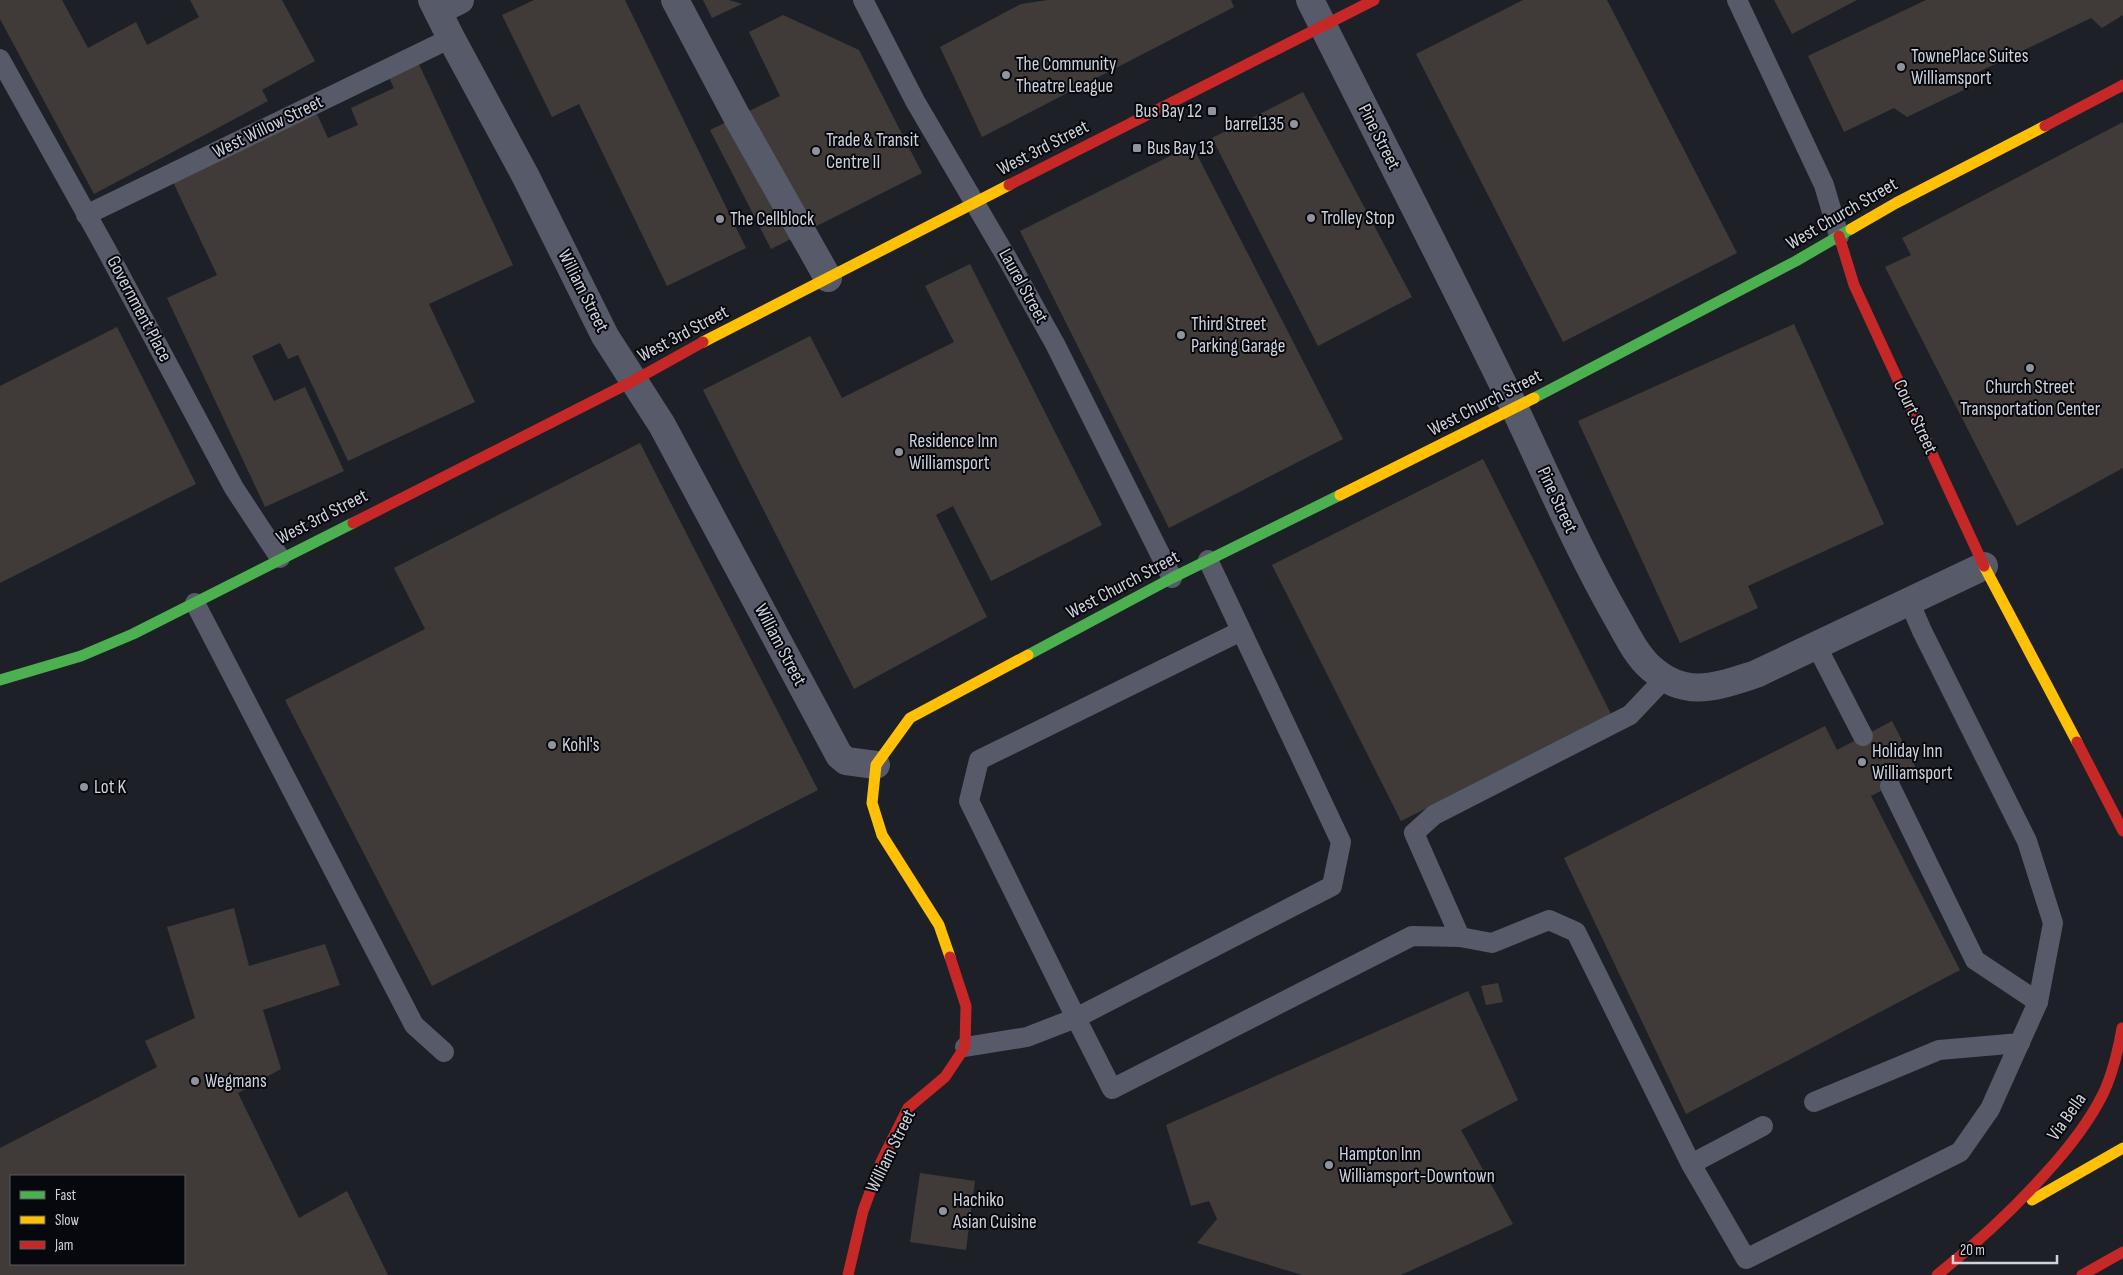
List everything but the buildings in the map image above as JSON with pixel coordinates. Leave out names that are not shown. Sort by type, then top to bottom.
[{"type":"main road","name":"West 3rd Street","points":[[0,680],[81,656],[133,634],[633,380],[974,202],[1374,0]]},
{"type":"main road","name":"West Church Street","points":[[876,765],[910,718],[1172,578],[1515,409],[1796,261],[1896,203],[2123,85]]},
{"type":"main road","name":"Court Street","points":[[1840,236],[1854,285],[1984,566],[2121,827],[2123,837]]},
{"type":"main road","points":[[876,765],[872,803],[882,835],[939,925],[966,1006],[966,1046]]},
{"type":"main road","points":[[2123,1027],[2123,1061]]},
{"type":"main road","name":"Via Bella","points":[[1937,1275],[1978,1243],[2013,1210],[2071,1145],[2093,1113],[2111,1075],[2123,1027]]},
{"type":"main road","name":"William Street","points":[[848,1275],[862,1210],[881,1162],[908,1108],[945,1077],[966,1046]]},
{"type":"main road","name":"Via Bella","points":[[2013,1210],[2123,1148]]},
{"type":"main road","points":[[2082,1275],[2123,1252]]},
{"type":"street","points":[[675,0],[737,117],[828,278]]},
{"type":"street","name":"Pine Street","points":[[1310,0],[1515,409],[1594,577],[1632,644],[1649,667],[1671,683],[1689,688],[1716,686],[1756,674],[1984,566]]},
{"type":"street","name":"William Street","points":[[443,4],[451,38],[526,177],[605,336],[662,425],[839,755],[846,761],[876,765]]},
{"type":"lane","name":"Laurel Street","points":[[863,0],[914,101],[1055,344],[1172,578]]},
{"type":"lane","name":"Court Street","points":[[1737,0],[1824,185],[1840,236]]},
{"type":"lane","name":"West Willow Street","points":[[86,215],[451,38]]},
{"type":"lane","name":"Government Place","points":[[0,59],[115,265],[234,488],[280,558]]},
{"type":"lane","points":[[966,1046],[1027,1037],[1076,1018],[1332,886],[1341,842],[1208,560]]},
{"type":"lane","points":[[1241,631],[979,760],[969,801],[1112,1089],[1412,936],[1460,937],[1492,943],[1550,920],[1576,932],[1691,1164],[1746,1259],[1960,1152],[1990,1109],[2038,1002],[2053,923],[2030,850],[1909,601]]},
{"type":"lane","points":[[195,602],[414,1025],[444,1052]]},
{"type":"lane","points":[[1816,645],[1863,736]]},
{"type":"lane","points":[[1460,937],[1414,832],[1434,815],[1630,714],[1665,678]]},
{"type":"lane","points":[[1890,786],[1975,960],[2038,1002]]},
{"type":"lane","points":[[1814,1102],[1939,1050],[2020,1043]]},
{"type":"lane","points":[[1691,1164],[1763,1126]]},
{"type":"traffic: fast","points":[[1534,398],[1796,261],[1851,229]]},
{"type":"traffic: fast","points":[[1028,655],[1172,578],[1340,495]]},
{"type":"traffic: fast","points":[[0,680],[81,656],[133,634],[353,523]]},
{"type":"traffic: slow","points":[[1851,229],[1896,203],[2045,126]]},
{"type":"traffic: slow","points":[[703,342],[1009,185]]},
{"type":"traffic: slow","points":[[1340,495],[1534,398]]},
{"type":"traffic: slow","points":[[1984,566],[2077,742]]},
{"type":"traffic: slow","points":[[950,957],[939,925],[882,835],[872,803],[876,765],[910,718],[1028,655]]},
{"type":"traffic: slow","points":[[2032,1200],[2123,1148]]},
{"type":"traffic: jam","points":[[1009,185],[1374,0]]},
{"type":"traffic: jam","points":[[2045,126],[2123,85]]},
{"type":"traffic: jam","points":[[1839,236],[1854,285],[1984,566]]},
{"type":"traffic: jam","points":[[353,523],[633,381],[703,342]]},
{"type":"traffic: jam","points":[[2077,742],[2123,831]]},
{"type":"traffic: jam","points":[[848,1275],[863,1211],[881,1162],[908,1108],[945,1077],[965,1047],[966,1006],[950,957]]},
{"type":"traffic: jam","points":[[1937,1275],[1980,1239],[2006,1214],[2053,1165],[2077,1136],[2091,1116],[2107,1086],[2115,1062],[2122,1028]]},
{"type":"traffic: jam","points":[[2082,1275],[2123,1252]]},
{"type":"place","name":"TownePlace Suites Williamsport","points":[[1901,67]]},
{"type":"place","name":"The Community Theatre League","points":[[1006,75]]},
{"type":"place","name":"Bus Bay 12","points":[[1212,111]]},
{"type":"place","name":"barrel135","points":[[1294,124]]},
{"type":"place","name":"Bus Bay 13","points":[[1137,148]]},
{"type":"place","name":"Trade & Transit Centre II","points":[[816,151]]},
{"type":"place","name":"Trolley Stop","points":[[1311,218]]},
{"type":"place","name":"The Cellblock","points":[[720,219]]},
{"type":"place","name":"Third Street Parking Garage","points":[[1181,335]]},
{"type":"place","name":"Church Street Transportation Center","points":[[2030,368]]},
{"type":"place","name":"Residence Inn Williamsport","points":[[899,452]]},
{"type":"place","name":"Kohl's","points":[[552,745]]},
{"type":"place","name":"Holiday Inn Williamsport","points":[[1862,762]]},
{"type":"place","name":"Lot K","points":[[84,787]]},
{"type":"place","name":"Wegmans","points":[[195,1081]]},
{"type":"place","name":"Hampton Inn Williamsport-Downtown","points":[[1329,1165]]},
{"type":"place","name":"Hachiko Asian Cuisine","points":[[943,1211]]}]
